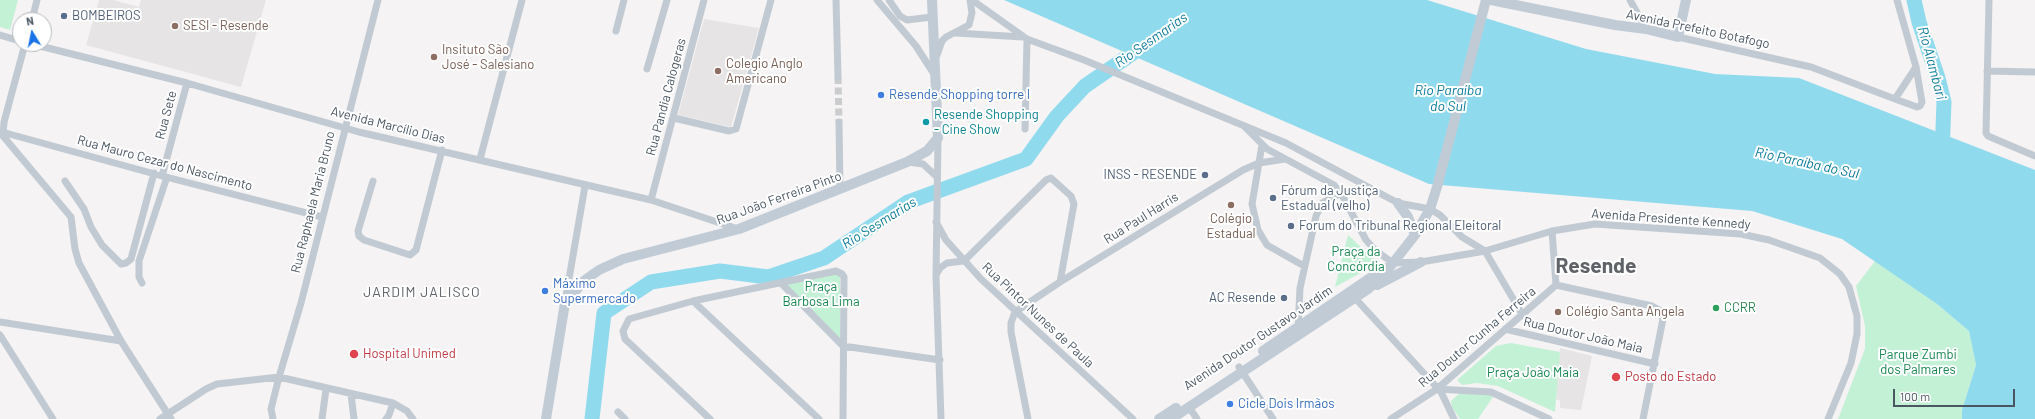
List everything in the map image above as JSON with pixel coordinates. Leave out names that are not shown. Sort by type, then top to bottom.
[{"type":"main road","points":[[932,0],[938,138]]},
{"type":"main road","name":"Avenida Doutor Gustavo Jardim","points":[[1299,331],[1355,298],[1382,277],[1415,235],[1430,209],[1437,188],[1486,0]]},
{"type":"main road","name":"Avenida Prefeito Botafogo","points":[[1491,0],[1518,2],[1615,25],[1646,29],[1678,37]]},
{"type":"main road","points":[[1678,37],[1686,0]]},
{"type":"main road","name":"Rua João Ferreira Pinto","points":[[565,303],[585,280],[599,270],[623,259],[739,229],[907,162],[927,151],[938,138]]},
{"type":"main road","points":[[1398,204],[1408,217],[1415,235]]},
{"type":"main road","points":[[1368,289],[1421,262]]},
{"type":"main road","name":"Avenida Doutor Gustavo Jardim","points":[[1159,419],[1241,369],[1299,331],[1392,264]]},
{"type":"main road","points":[[546,419],[565,303]]},
{"type":"main road","name":"Avenida Doutor Gustavo Jardim","points":[[1171,419],[1241,369]]},
{"type":"street","points":[[34,12],[37,0]]},
{"type":"street","name":"Rua Raphaela Maria Bruno","points":[[273,419],[271,409],[279,377],[301,302],[344,128],[378,0]]},
{"type":"street","points":[[480,160],[522,0]]},
{"type":"street","points":[[616,31],[624,0]]},
{"type":"street","points":[[647,69],[667,0]]},
{"type":"street","name":"Rua Pandia Calogeras","points":[[651,200],[674,118],[704,0]]},
{"type":"street","points":[[674,118],[729,132],[736,129],[771,0]]},
{"type":"street","points":[[836,0],[838,78]]},
{"type":"street","points":[[877,0],[916,46],[935,77]]},
{"type":"street","points":[[889,0],[900,16],[907,20],[932,17]]},
{"type":"street","points":[[894,9],[895,0]]},
{"type":"street","points":[[935,63],[942,41],[969,25],[972,13],[971,0]]},
{"type":"street","points":[[971,0],[1025,38],[1128,77],[1286,142],[1398,204],[1430,209],[1440,215],[1462,237],[1485,251],[1522,314]]},
{"type":"street","points":[[1630,0],[1646,29]]},
{"type":"street","points":[[1895,99],[1916,67],[1897,0]]},
{"type":"street","points":[[1990,0],[1986,130],[1988,136],[2035,156]]},
{"type":"street","points":[[954,33],[1025,38]]},
{"type":"street","points":[[0,35],[12,39]]},
{"type":"street","name":"Avenida Prefeito Botafogo","points":[[1678,37],[1811,66],[1917,107],[1922,105],[1916,67]]},
{"type":"street","points":[[1025,38],[1025,129]]},
{"type":"street","name":"Avenida Marcílio Dias","points":[[52,49],[187,83],[344,128],[442,150],[585,186],[651,200],[739,229]]},
{"type":"street","points":[[24,52],[2,132],[6,140],[71,217],[75,249],[79,263],[121,341],[170,416]]},
{"type":"street","points":[[1987,71],[2035,72]]},
{"type":"street","name":"Rua Sete","points":[[142,283],[139,277],[139,262],[164,176],[187,83]]},
{"type":"street","points":[[839,122],[840,190]]},
{"type":"street","points":[[1244,126],[1262,145],[1334,185],[1341,193],[1366,240],[1375,250],[1392,264]]},
{"type":"street","name":"Rua Mauro Cezar do Nascimento","points":[[2,132],[322,217]]},
{"type":"street","points":[[938,138],[936,179],[936,276],[942,419]]},
{"type":"street","points":[[1278,155],[1279,147],[1286,142]]},
{"type":"street","points":[[1262,145],[1252,204],[1258,230],[1267,245],[1304,266]]},
{"type":"street","points":[[373,181],[358,231],[359,236],[364,240],[410,255],[416,250],[442,150]]},
{"type":"street","name":"Rua Paul Harris","points":[[1016,312],[1060,282],[1243,170],[1259,163],[1285,159]]},
{"type":"street","points":[[907,162],[924,164],[936,179]]},
{"type":"street","points":[[65,181],[84,209],[91,227],[102,245],[116,261],[121,264],[126,263],[131,258],[154,173]]},
{"type":"street","points":[[936,276],[940,268],[948,263],[963,261],[1046,180],[1051,178],[1071,196],[1074,204],[1060,282]]},
{"type":"street","points":[[565,303],[585,186]]},
{"type":"street","points":[[1299,331],[1304,266],[1319,209],[1322,203],[1341,193]]},
{"type":"street","name":"Rua Pintor Nunes de Paula","points":[[936,219],[946,240],[963,261],[1016,312],[1133,419]]},
{"type":"street","name":"Avenida Presidente Kennedy","points":[[1392,264],[1421,262],[1485,251],[1552,230],[1595,224],[1741,234],[1795,248],[1820,258],[1831,265],[1849,287],[1858,316],[1857,334],[1851,363],[1828,419]]},
{"type":"street","points":[[1552,230],[1556,285],[1658,308],[1661,311],[1663,319],[1643,419]]},
{"type":"street","points":[[710,419],[624,339],[622,331],[629,319],[693,301],[836,271],[844,277],[843,419]]},
{"type":"street","points":[[781,283],[843,346],[940,360]]},
{"type":"street","name":"Rua Doutor Cunha Ferreira","points":[[1391,419],[1437,389],[1556,285]]},
{"type":"street","points":[[1355,298],[1437,389],[1448,403],[1454,419]]},
{"type":"street","points":[[693,301],[819,419]]},
{"type":"street","points":[[1016,312],[1011,323],[1011,332],[1028,419]]},
{"type":"street","points":[[0,322],[121,341]]},
{"type":"street","name":"Rua Doutor João Maia","points":[[1505,329],[1655,364]]},
{"type":"street","points":[[0,335],[53,419]]},
{"type":"street","points":[[1241,369],[1273,419]]},
{"type":"street","points":[[160,419],[170,416],[206,389],[218,384],[279,377],[326,389],[393,403],[407,411],[413,419]]},
{"type":"street","points":[[322,419],[326,389]]},
{"type":"street","points":[[1437,389],[1491,392],[1549,419]]},
{"type":"street","points":[[351,394],[354,419]]},
{"type":"street","points":[[386,419],[390,415],[393,403]]},
{"type":"street","points":[[1189,407],[1196,419]]},
{"type":"street","points":[[618,412],[625,419]]},
{"type":"shaded area","name":"SESI - Resende","points":[[99,0],[113,0],[139,7],[141,0],[266,0],[241,87],[86,45]]},
{"type":"shaded area","name":"Colegio Anglo Americano","points":[[704,19],[759,28],[731,127],[678,115]]},
{"type":"shaded area","points":[[1560,348],[1592,356],[1581,410],[1560,408],[1560,401],[1556,399]]},
{"type":"green space","points":[[0,0],[18,0],[15,12],[12,12],[10,30],[0,27]]},
{"type":"green space","name":"Praça da Concórdia","points":[[1348,235],[1378,263],[1335,287]]},
{"type":"green space","name":"Parque Zumbi dos Palmares","points":[[1875,261],[1937,304],[1969,331],[1976,365],[1962,410],[1962,419],[1838,419],[1865,349],[1865,326],[1856,286]]},
{"type":"green space","name":"Praça Barbosa Lima","points":[[832,273],[840,274],[840,339],[784,284]]},
{"type":"green space","name":"Praça João Maia","points":[[1511,343],[1560,352],[1555,412],[1498,386],[1477,383],[1462,385],[1457,380],[1496,346]]},
{"type":"green space","points":[[1460,393],[1489,394],[1493,397],[1478,419],[1460,419],[1452,407],[1451,401]]},
{"type":"water","name":"Rio Paraíba do Sul","points":[[1004,0],[1427,0],[1586,49],[1715,74],[1799,78],[2035,170],[2035,419],[1962,419],[1962,410],[1976,365],[1969,331],[1937,304],[1842,239],[1752,211],[1429,184]]},
{"type":"waterway","name":"Rio Alambari","points":[[1914,0],[1919,22],[1938,78],[1944,102],[1942,155]]},
{"type":"waterway","name":"Rio Sesmarias","points":[[592,419],[604,313],[651,282],[720,271],[768,277],[824,258],[908,202],[1026,159],[1057,116],[1085,86],[1146,44]]},
{"type":"tunnel","points":[[838,77],[839,122]]},
{"type":"place","name":"BOMBEIROS","points":[[64,16]]},
{"type":"place","name":"SESI - Resende","points":[[175,26]]},
{"type":"place","name":"Insituto São José - Salesiano","points":[[434,57]]},
{"type":"place","name":"Colegio Anglo Americano","points":[[718,71]]},
{"type":"place","name":"Resende Shopping torre I","points":[[881,95]]},
{"type":"place","name":"Resende Shopping - Cine Show","points":[[926,122]]},
{"type":"place","name":"INSS - RESENDE","points":[[1205,175]]},
{"type":"place","name":"Fórum da Justiça Estadual (velho)","points":[[1273,198]]},
{"type":"place","name":"Colégio Estadual","points":[[1231,205]]},
{"type":"place","name":"Forum do Tribunal Regional Eleitoral","points":[[1291,226]]},
{"type":"place","name":"Máximo Supermercado","points":[[545,291]]},
{"type":"place","name":"AC Resende","points":[[1284,298]]},
{"type":"place","name":"CCRR","points":[[1716,308]]},
{"type":"place","name":"Colégio Santa Angela","points":[[1558,312]]},
{"type":"place","name":"Hospital Unimed","points":[[354,354]]},
{"type":"place","name":"Posto do Estado","points":[[1616,377]]},
{"type":"place","name":"Cicle Dois Irmãos","points":[[1230,404]]},
{"type":"district","name":"Resende","points":[[1596,266]]},
{"type":"district","name":"JARDIM JALISCO","points":[[422,292]]}]
